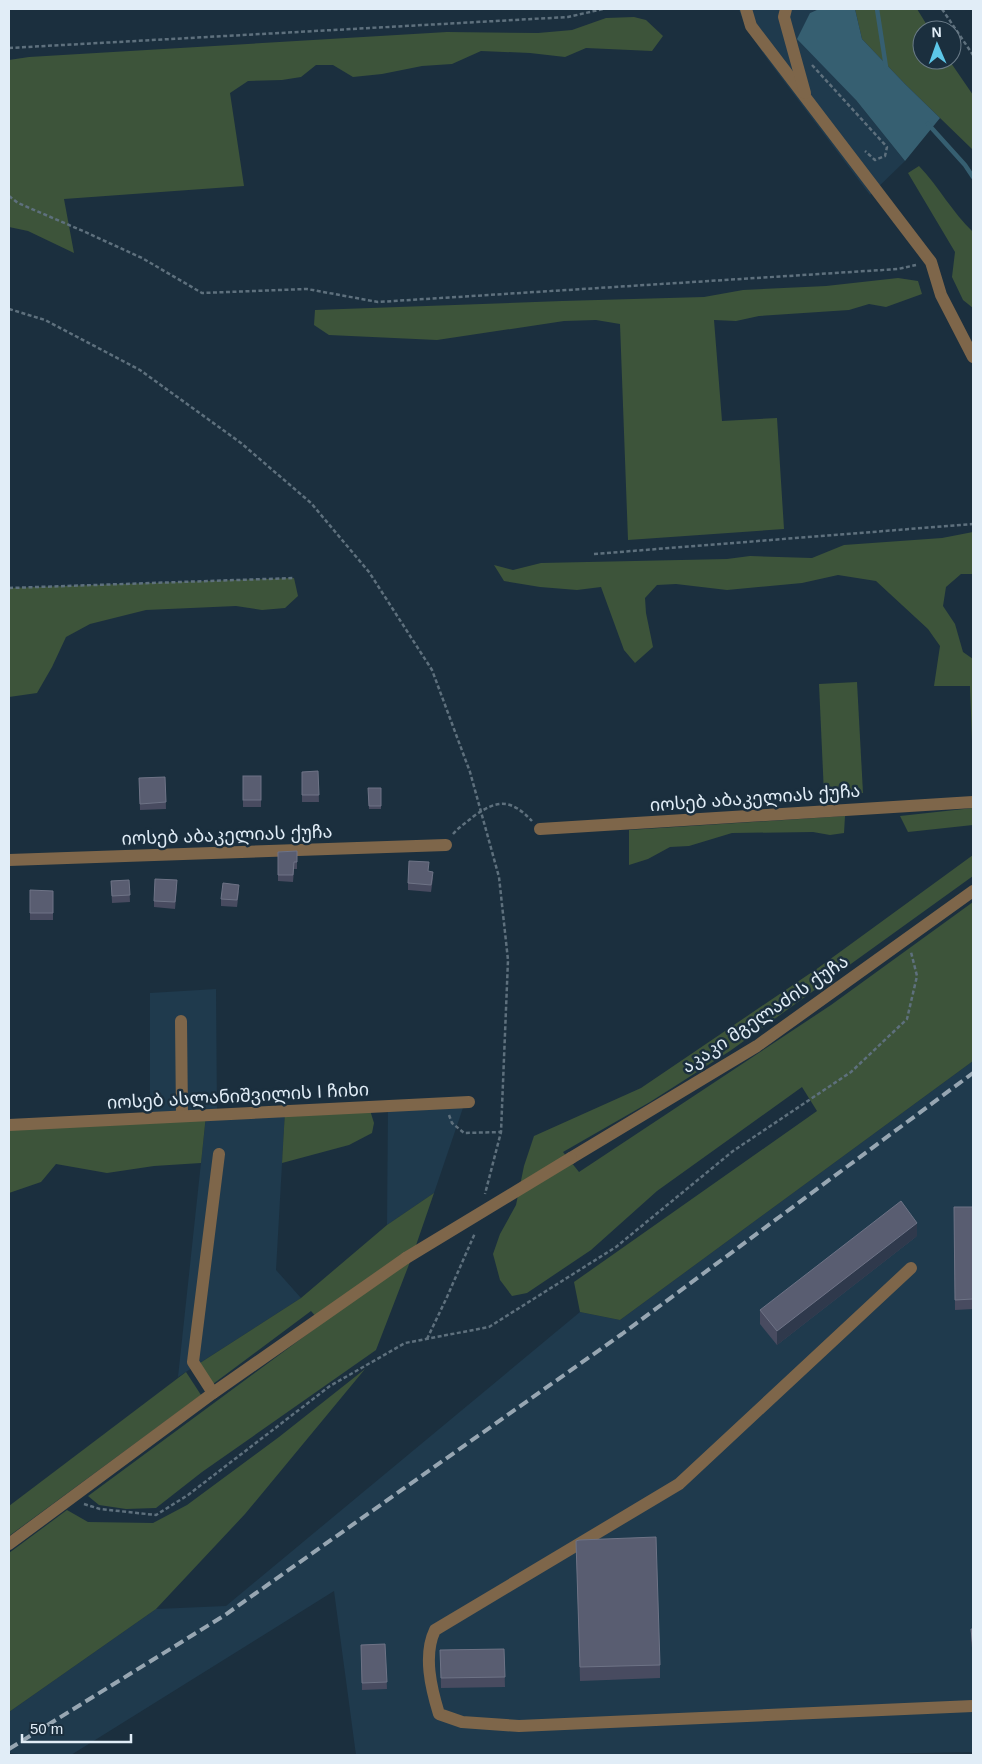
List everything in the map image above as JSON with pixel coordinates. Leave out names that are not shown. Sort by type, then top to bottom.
[{"type":"street","points":[[746,9],[751,26],[931,262],[941,296],[973,357]]},
{"type":"street","points":[[786,9],[784,17],[806,98]]},
{"type":"street","name":"იოსებ აბაკელიას ქუჩა","points":[[540,829],[973,802]]},
{"type":"street","name":"იოსებ აბაკელიას ქუჩა","points":[[9,860],[446,845]]},
{"type":"street","name":"აკაკი მგელაძის ქუჩა","points":[[9,1544],[213,1393],[406,1258],[757,1046],[973,891]]},
{"type":"street","points":[[181,1021],[182,1116]]},
{"type":"street","name":"იოსებ ასლანიშვილის I ჩიხი","points":[[9,1125],[469,1102]]},
{"type":"street","points":[[213,1393],[193,1362],[219,1154]]},
{"type":"street","points":[[911,1268],[679,1484],[434,1630],[429,1642],[431,1689],[440,1714],[462,1722],[519,1726],[973,1706]]},
{"type":"path","points":[[9,48],[568,18],[603,9]]},
{"type":"path","points":[[942,9],[973,54]]},
{"type":"path","points":[[811,64],[887,147],[885,156],[875,160],[863,150]]},
{"type":"path","points":[[9,196],[18,203],[142,258],[202,293],[307,289],[378,302],[898,269],[931,262]]},
{"type":"path","points":[[9,309],[45,320],[140,370],[241,442],[310,503],[369,572],[432,670],[470,772],[481,812],[498,877],[508,960],[502,1132],[485,1195]]},
{"type":"path","points":[[594,554],[973,524]]},
{"type":"path","points":[[9,588],[294,578]]},
{"type":"path","points":[[446,845],[455,832],[488,806],[507,804],[522,810],[540,829]]},
{"type":"path","points":[[68,1500],[100,1509],[156,1516],[188,1495],[330,1386],[405,1343],[489,1327],[616,1248],[734,1151],[851,1072],[907,1019],[917,976],[907,938]]},
{"type":"path","points":[[444,1103],[452,1123],[464,1133],[502,1132]]},
{"type":"path","points":[[426,1339],[447,1297],[475,1231]]},
{"type":"shaded area","points":[[740,9],[819,9],[810,13],[856,100],[905,161],[870,195],[747,30]]},
{"type":"shaded area","points":[[819,9],[855,9],[862,39],[940,118],[905,161],[856,100],[797,39],[810,13]]},
{"type":"shaded area","points":[[216,989],[217,1114],[285,1111],[276,1270],[301,1298],[178,1377],[206,1116],[150,1118],[150,993]]},
{"type":"shaded area","points":[[973,1061],[973,1752],[809,1755],[356,1755],[334,1591],[71,1755],[9,1753],[9,1712],[156,1609],[226,1606],[580,1312],[620,1320]]},
{"type":"shaded area","points":[[465,1102],[434,1193],[387,1225],[388,1106]]},
{"type":"green space","points":[[855,9],[917,9],[924,20],[912,20],[912,70],[956,70],[973,95],[973,150],[905,84],[862,39]]},
{"type":"green space","points":[[634,17],[646,20],[663,36],[652,51],[586,48],[565,57],[481,51],[452,64],[422,66],[382,74],[353,77],[333,65],[316,65],[301,77],[282,80],[248,81],[230,93],[244,186],[64,199],[74,253],[28,231],[9,227],[9,60],[29,57],[447,32],[538,33],[572,30],[606,18]]},
{"type":"green space","points":[[919,166],[973,232],[973,308],[963,300],[952,277],[955,252],[908,173]]},
{"type":"green space","points":[[898,278],[918,281],[922,294],[886,307],[869,304],[849,310],[759,316],[736,321],[714,320],[722,421],[777,418],[784,529],[628,540],[620,324],[596,320],[564,321],[437,340],[329,335],[314,325],[315,310],[704,297],[743,290],[826,286]]},
{"type":"green space","points":[[973,532],[973,574],[961,574],[946,587],[943,606],[955,624],[963,652],[973,659],[973,769],[970,686],[934,686],[940,646],[928,629],[876,581],[838,575],[802,583],[727,590],[676,584],[657,585],[645,598],[653,647],[635,663],[624,650],[601,587],[577,590],[540,587],[504,581],[494,565],[513,570],[541,563],[727,559],[750,556],[812,558],[844,545],[942,538]]},
{"type":"green space","points":[[294,578],[298,596],[285,608],[262,610],[236,606],[146,610],[90,624],[66,637],[37,693],[9,697],[9,588]]},
{"type":"green space","points":[[857,682],[863,793],[824,794],[819,684]]},
{"type":"green space","points":[[973,808],[973,825],[908,832],[900,816]]},
{"type":"green space","points":[[845,816],[844,833],[830,835],[813,832],[732,833],[689,846],[670,847],[648,859],[629,865],[629,830]]},
{"type":"green space","points":[[973,855],[973,876],[730,1051],[650,1102],[563,1152],[579,1172],[831,1005],[973,902],[973,1061],[620,1320],[580,1312],[574,1282],[817,1111],[802,1087],[657,1191],[591,1250],[527,1293],[512,1296],[500,1280],[493,1254],[500,1234],[516,1205],[524,1166],[534,1136],[641,1088],[818,968]]},
{"type":"green space","points":[[369,1107],[374,1123],[372,1133],[349,1145],[282,1163],[285,1111]]},
{"type":"green space","points":[[206,1115],[201,1163],[154,1166],[107,1173],[56,1164],[41,1182],[9,1193],[9,1125]]},
{"type":"green space","points":[[434,1193],[376,1350],[202,1472],[156,1508],[126,1509],[99,1505],[88,1496],[317,1327],[318,1319],[311,1311],[213,1384],[200,1363],[301,1298],[387,1225]]},
{"type":"green space","points":[[365,1369],[245,1514],[156,1609],[9,1712],[9,1553],[67,1510],[88,1522],[153,1523],[187,1505],[279,1437]]},
{"type":"green space","points":[[186,1372],[201,1395],[9,1536],[9,1506]]},
{"type":"building","points":[[318,771],[319,795],[302,795],[302,772]]},
{"type":"building","points":[[243,776],[261,776],[261,800],[243,800]]},
{"type":"building","points":[[165,777],[166,802],[140,804],[139,778]]},
{"type":"building","points":[[368,788],[381,788],[381,806],[369,806]]},
{"type":"building","points":[[297,851],[297,862],[294,862],[293,875],[278,875],[278,852]]},
{"type":"building","points":[[409,861],[429,862],[428,871],[433,872],[431,885],[408,883]]},
{"type":"building","points":[[155,879],[177,880],[175,902],[154,901]]},
{"type":"building","points":[[129,880],[130,895],[112,896],[111,881]]},
{"type":"building","points":[[223,883],[239,885],[237,900],[221,899]]},
{"type":"building","points":[[30,890],[53,891],[53,913],[30,913]]},
{"type":"building","points":[[901,1201],[917,1223],[777,1331],[760,1310]]},
{"type":"building","points":[[954,1207],[973,1207],[973,1299],[955,1300]]},
{"type":"building","points":[[656,1537],[660,1665],[580,1667],[576,1541]]},
{"type":"building","points":[[971,1629],[973,1629],[973,1647]]},
{"type":"building","points":[[385,1644],[387,1682],[362,1683],[361,1645]]},
{"type":"building","points":[[504,1649],[505,1677],[441,1678],[440,1650]]},
{"type":"waterway","points":[[877,9],[886,67]]},
{"type":"waterway","points":[[928,124],[965,165],[973,177]]},
{"type":"railway","points":[[9,1749],[225,1615],[622,1334],[973,1073]]}]
